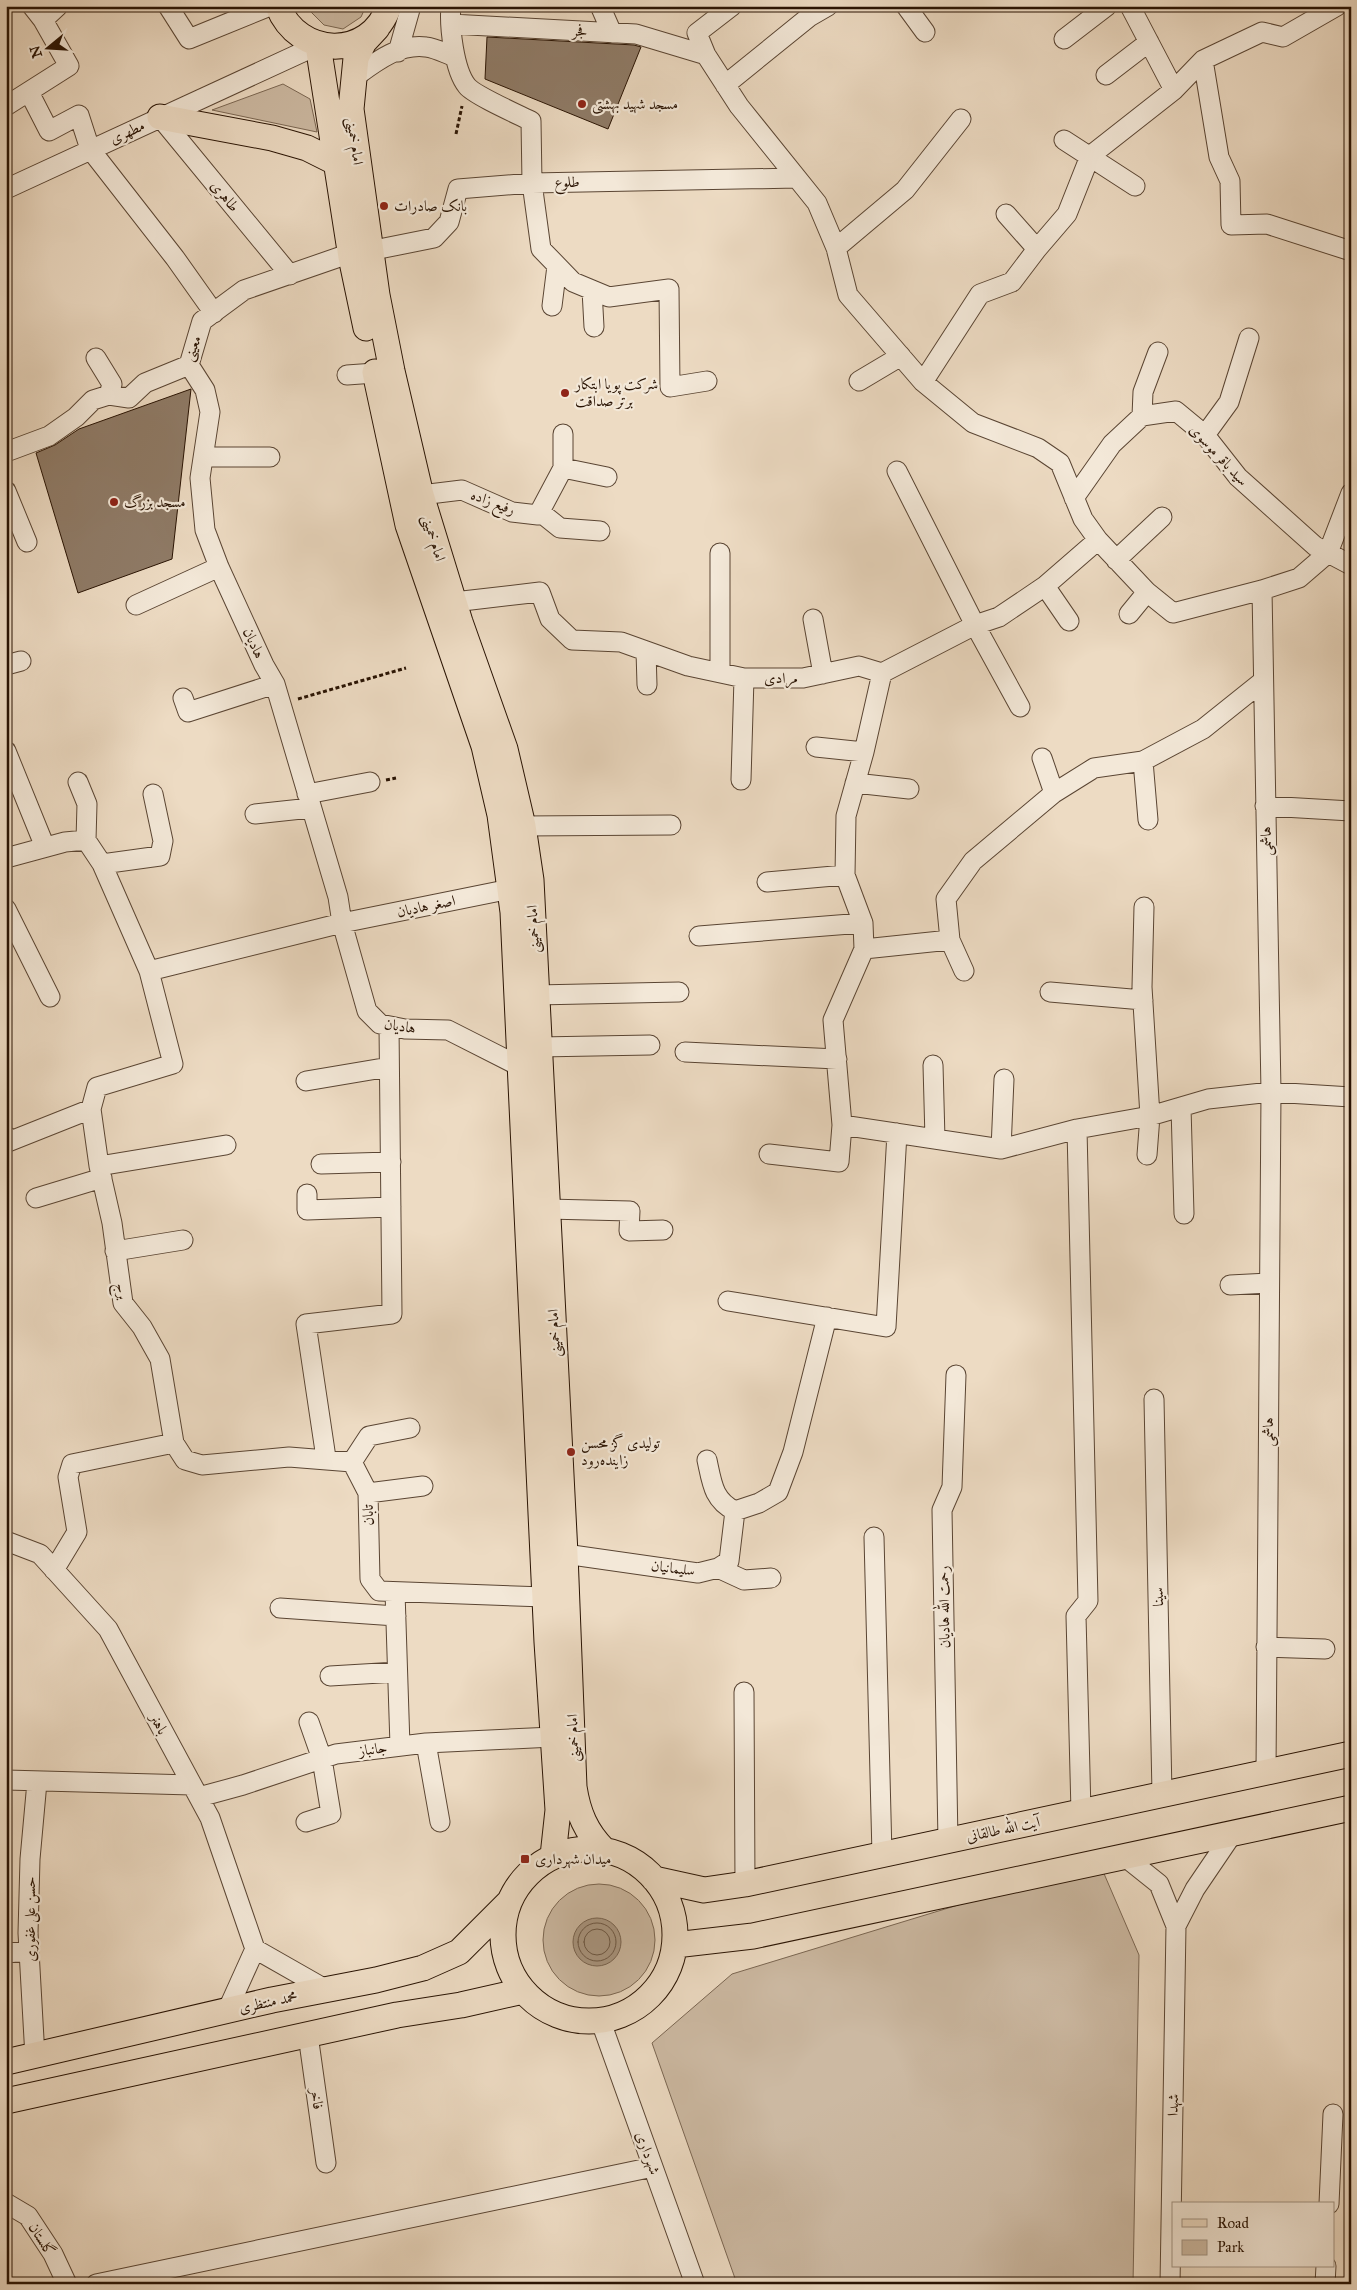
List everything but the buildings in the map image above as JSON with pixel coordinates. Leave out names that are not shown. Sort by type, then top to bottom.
[{"type":"main road","points":[[278,6],[290,28],[309,41],[344,46],[367,36],[383,17]]},
{"type":"main road","name":"امام خمینی","points":[[383,17],[364,42],[356,58],[352,79],[351,109],[360,252],[375,373],[408,525],[484,746],[500,815],[533,1061],[547,1209],[576,1801],[584,1825],[594,1840],[604,1850]]},
{"type":"main road","name":"امام خمینی","points":[[309,41],[336,164],[392,371],[421,495],[454,602],[505,749],[524,826],[531,880],[536,995],[533,1061],[545,1597],[558,1810],[553,1856]]},
{"type":"main road","points":[[160,117],[272,138],[306,148],[336,164]]},
{"type":"main road","name":"آیت الله طالقانی","points":[[654,1879],[704,1890],[745,1884],[1351,1754]]},
{"type":"main road","points":[[675,1945],[753,1936],[1351,1808]]},
{"type":"main road","points":[[574,1850],[604,1850],[618,1854],[638,1864],[654,1879],[668,1899],[674,1922],[675,1945],[669,1967],[658,1987],[642,2004],[630,2012],[601,2022],[572,2021],[545,2010],[522,1991],[510,1971],[503,1949],[502,1925],[509,1902],[519,1883],[532,1870],[553,1856],[574,1850]]},
{"type":"main road","name":"محمد منتظری","points":[[6,2062],[423,1968],[459,1952],[509,1902]]},
{"type":"main road","points":[[6,2101],[397,2015],[461,2005],[522,1991]]},
{"type":"street","points":[[6,106],[69,66],[37,13],[58,6]]},
{"type":"street","points":[[168,6],[189,38],[270,6]]},
{"type":"street","points":[[398,52],[411,6]]},
{"type":"street","points":[[732,6],[697,33],[706,55],[739,106],[817,203],[836,248],[848,295],[923,382],[973,423],[1038,448],[1060,463],[1083,519],[1098,540],[1147,592],[1174,613],[1262,590],[1299,578],[1328,553],[1351,493]]},
{"type":"street","points":[[725,85],[809,17],[828,6]]},
{"type":"street","points":[[906,6],[925,32]]},
{"type":"street","points":[[1064,39],[1106,6]]},
{"type":"street","points":[[1130,6],[1174,90]]},
{"type":"street","points":[[923,382],[980,294],[1012,282],[1067,214],[1090,156],[1174,90],[1203,60],[1262,32],[1284,37],[1338,6],[1351,10]]},
{"type":"street","points":[[601,8],[612,33]]},
{"type":"street","points":[[451,15],[451,39],[467,86],[497,104],[532,121],[532,183],[541,249],[573,282],[609,297],[669,289],[670,386],[707,381]]},
{"type":"street","name":"فجر","points":[[451,15],[636,34],[706,55]]},
{"type":"street","name":"مطهری","points":[[6,189],[248,78],[309,41]]},
{"type":"street","points":[[1106,75],[1149,42]]},
{"type":"street","points":[[352,79],[382,58],[398,52],[426,47],[456,57]]},
{"type":"street","points":[[1203,60],[1219,157],[1230,181],[1231,225],[1267,224],[1351,251]]},
{"type":"street","points":[[29,92],[48,131],[79,115],[90,149],[175,258],[214,313]]},
{"type":"street","name":"طاهری","points":[[160,117],[290,275]]},
{"type":"street","points":[[836,248],[905,190],[961,119]]},
{"type":"street","points":[[1064,140],[1135,186]]},
{"type":"street","name":"طلوع","points":[[360,252],[434,238],[449,222],[458,189],[532,183],[797,178]]},
{"type":"street","points":[[1006,214],[1037,249]]},
{"type":"street","name":"معینی","points":[[8,447],[49,436],[76,417],[93,400],[109,395],[129,398],[145,383],[189,365],[202,321],[244,290],[360,252]]},
{"type":"street","points":[[552,306],[557,266]]},
{"type":"street","points":[[592,290],[594,326]]},
{"type":"street","points":[[1204,435],[1230,402],[1249,338]]},
{"type":"street","points":[[1074,498],[1112,444],[1142,416],[1143,392],[1158,352]]},
{"type":"street","points":[[859,381],[901,356]]},
{"type":"street","points":[[96,358],[112,384],[109,395]]},
{"type":"street","name":"هادیان","points":[[189,365],[205,390],[210,412],[200,478],[205,530],[219,567],[264,665],[275,684],[338,897],[342,923],[367,1011],[380,1024],[405,1029],[448,1030],[533,1061]]},
{"type":"street","points":[[347,375],[375,373]]},
{"type":"street","name":"سید باقر موسوی","points":[[1142,416],[1176,411],[1204,435],[1238,477],[1315,546],[1351,566]]},
{"type":"street","points":[[563,434],[563,468],[540,512],[560,528],[600,532]]},
{"type":"street","points":[[204,457],[270,457]]},
{"type":"street","points":[[563,468],[607,477]]},
{"type":"street","points":[[897,471],[975,625],[1020,707]]},
{"type":"street","name":"رفیع زاده","points":[[421,495],[462,490],[512,512],[538,515],[540,512]]},
{"type":"street","points":[[6,492],[27,542]]},
{"type":"street","points":[[1116,560],[1162,517]]},
{"type":"street","points":[[769,1154],[839,1162],[842,1125],[833,1020],[864,949],[863,923],[845,875],[846,816],[864,752],[882,673],[975,625],[999,618],[1045,586],[1098,540]]},
{"type":"street","points":[[720,553],[720,672]]},
{"type":"street","points":[[136,605],[219,567]]},
{"type":"street","points":[[1045,586],[1069,621]]},
{"type":"street","name":"هاشمی","points":[[1262,590],[1262,681],[1271,1092],[1266,1772]]},
{"type":"street","name":"مرادی","points":[[454,602],[540,592],[550,619],[572,640],[621,642],[688,666],[744,678],[803,678],[859,666],[882,673]]},
{"type":"street","points":[[1129,614],[1147,592]]},
{"type":"street","points":[[813,619],[823,674]]},
{"type":"street","points":[[646,651],[647,686]]},
{"type":"street","points":[[741,780],[744,678]]},
{"type":"street","points":[[964,971],[950,940],[946,900],[973,861],[1054,793],[1094,768],[1143,761],[1203,729],[1262,681]]},
{"type":"street","points":[[183,698],[188,712],[275,684]]},
{"type":"street","points":[[816,746],[864,752]]},
{"type":"street","points":[[7,753],[45,847]]},
{"type":"street","points":[[1042,758],[1054,793]]},
{"type":"street","points":[[1143,761],[1148,820]]},
{"type":"street","points":[[78,782],[87,804],[86,840],[102,864],[149,970],[342,923]]},
{"type":"street","points":[[255,814],[309,801],[370,782]]},
{"type":"street","points":[[856,783],[908,789]]},
{"type":"street","points":[[102,864],[160,856],[163,841],[153,794]]},
{"type":"street","points":[[1265,806],[1351,811]]},
{"type":"street","points":[[524,826],[671,825]]},
{"type":"street","points":[[6,858],[45,847],[86,840]]},
{"type":"street","points":[[767,882],[845,875]]},
{"type":"street","name":"اصغر هادیان","points":[[342,923],[510,889]]},
{"type":"street","points":[[1144,908],[1143,1000],[1150,1116],[1146,1155]]},
{"type":"street","points":[[6,909],[50,997]]},
{"type":"street","points":[[699,936],[863,923]]},
{"type":"street","points":[[864,949],[950,940]]},
{"type":"street","name":"برج","points":[[149,970],[172,1064],[97,1086],[91,1109],[123,1303],[142,1327],[160,1359],[174,1443]]},
{"type":"street","points":[[536,995],[679,992]]},
{"type":"street","points":[[1050,992],[1143,1000]]},
{"type":"street","points":[[326,1458],[306,1324],[392,1314],[389,1026]]},
{"type":"street","points":[[533,1061],[650,1045]]},
{"type":"street","points":[[685,1052],[837,1059]]},
{"type":"street","points":[[933,1065],[935,1139]]},
{"type":"street","points":[[306,1081],[389,1067]]},
{"type":"street","points":[[1001,1149],[1004,1079]]},
{"type":"street","points":[[842,1125],[1001,1149],[1077,1129],[1150,1116],[1208,1099],[1271,1092],[1351,1098]]},
{"type":"street","points":[[1181,1107],[1184,1214]]},
{"type":"street","points":[[6,1136],[8,1142],[91,1109]]},
{"type":"street","points":[[1077,1129],[1088,1601],[1076,1616],[1081,1812]]},
{"type":"street","points":[[728,1301],[886,1327],[897,1133]]},
{"type":"street","points":[[36,1198],[100,1172],[226,1145]]},
{"type":"street","points":[[321,1164],[390,1162]]},
{"type":"street","points":[[307,1194],[307,1210],[391,1207]]},
{"type":"street","points":[[547,1209],[630,1211],[629,1231],[663,1230]]},
{"type":"street","points":[[115,1251],[183,1240]]},
{"type":"street","points":[[1230,1285],[1269,1283]]},
{"type":"street","points":[[707,1460],[714,1491],[723,1505],[735,1511],[759,1504],[778,1492],[793,1452],[827,1317]]},
{"type":"street","name":"رحمت الله هادیان","points":[[948,1840],[942,1510],[952,1487],[956,1375]]},
{"type":"street","name":"سینا","points":[[1154,1399],[1162,1794]]},
{"type":"street","points":[[54,1570],[78,1532],[68,1477],[72,1464],[174,1443],[185,1460],[202,1465],[290,1457],[326,1458],[352,1462],[369,1436],[410,1428]]},
{"type":"street","name":"تابان","points":[[352,1462],[368,1493],[370,1579],[379,1592],[545,1597]]},
{"type":"street","points":[[368,1493],[423,1486]]},
{"type":"street","name":"سلیمانیان","points":[[565,1554],[698,1573],[718,1568],[729,1561],[735,1511]]},
{"type":"street","points":[[874,1537],[882,1855]]},
{"type":"street","name":"باهنر","points":[[6,1541],[40,1554],[108,1629],[210,1818],[255,1948]]},
{"type":"street","points":[[718,1568],[744,1580],[771,1578]]},
{"type":"street","points":[[395,1592],[400,1746]]},
{"type":"street","points":[[280,1608],[396,1616]]},
{"type":"street","points":[[1266,1647],[1325,1649]]},
{"type":"street","points":[[330,1676],[397,1672]]},
{"type":"street","points":[[744,1692],[745,1884]]},
{"type":"street","points":[[306,1822],[330,1814],[322,1759],[309,1722]]},
{"type":"street","name":"جانباز","points":[[6,1780],[195,1791],[243,1785],[336,1754],[426,1743],[553,1737]]},
{"type":"street","points":[[426,1743],[440,1822]]},
{"type":"street","name":"حسن علی غفوری","points":[[35,2057],[29,1951],[30,1859],[37,1782]]},
{"type":"street","points":[[1176,1926],[1195,1889],[1233,1833]]},
{"type":"street","points":[[1124,1856],[1159,1884],[1176,1926]]},
{"type":"street","name":"شهدا","points":[[1170,2284],[1176,1926]]},
{"type":"street","points":[[227,2011],[255,1948],[327,1990]]},
{"type":"street","points":[[6,1953],[29,1951]]},
{"type":"street","name":"شهرداری","points":[[601,2022],[653,2167],[691,2283]]},
{"type":"street","name":"فاخر","points":[[308,2035],[326,2163]]},
{"type":"street","points":[[1329,2202],[1333,2114]]},
{"type":"street","points":[[96,2284],[653,2167]]},
{"type":"street","name":"گلستان","points":[[6,2203],[28,2216],[68,2284]]},
{"type":"street","points":[[1325,2284],[1326,2268]]},
{"type":"path","points":[[456,134],[467,86]]},
{"type":"path","points":[[281,704],[406,668]]},
{"type":"green space","points":[[305,6],[366,6],[361,17],[343,29],[324,25]]},
{"type":"green space","points":[[283,84],[310,99],[317,132],[212,110]]},
{"type":"green space","points":[[1099,1862],[1139,1955],[1133,2284],[737,2284],[652,2043],[732,1974]]},
{"type":"green space","points":[[599,1884],[621,1888],[639,1900],[651,1918],[655,1940],[651,1962],[639,1980],[621,1992],[599,1996],[577,1992],[559,1980],[547,1962],[543,1940],[547,1918],[559,1900],[577,1888]]},
{"type":"water","points":[[592,1918],[602,1918],[614,1925],[621,1937],[621,1947],[614,1959],[602,1966],[592,1966],[584,1962],[577,1955],[573,1947],[573,1937],[577,1929],[584,1922]]},
{"type":"place","name":"مسجد شهید بهشتی","points":[[582,104]]},
{"type":"place","name":"بانک صادرات","points":[[384,206]]},
{"type":"place","name":"شرکت پویا ابتکار برتر صداقت","points":[[565,393]]},
{"type":"place","name":"مسجد بزرگ","points":[[114,502]]},
{"type":"place","name":"تولیدی گز محسن زاینده‌رود","points":[[571,1452]]},
{"type":"place","name":"میدان شهرداری","points":[[525,1859]]}]
